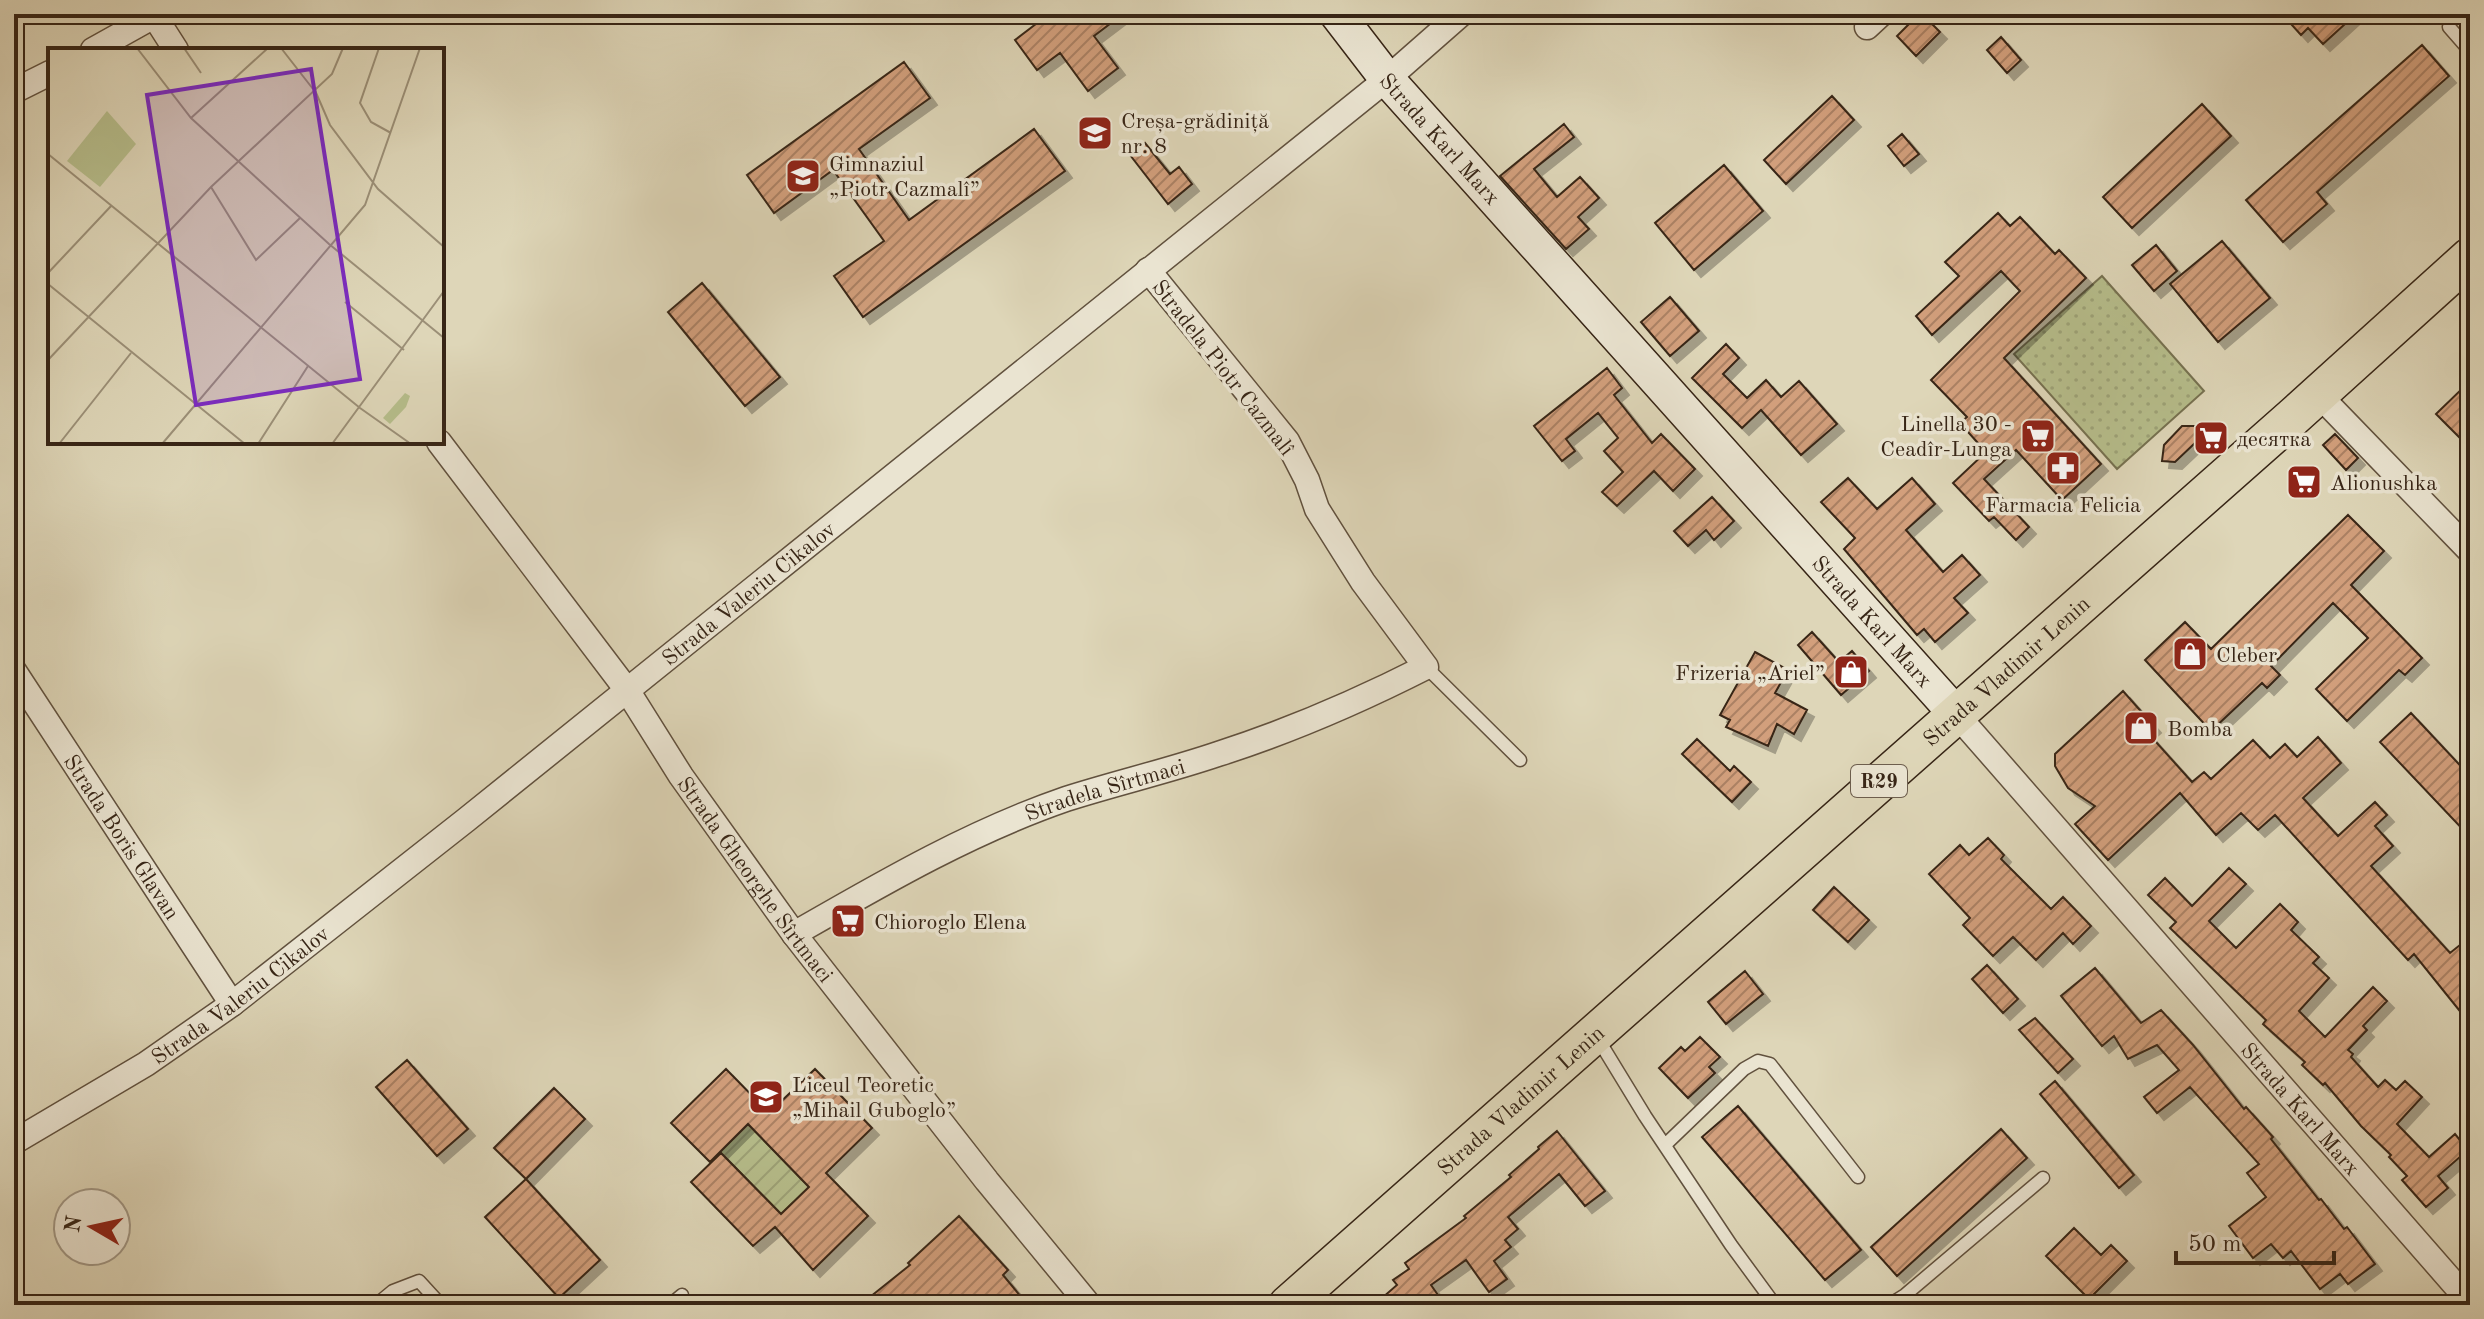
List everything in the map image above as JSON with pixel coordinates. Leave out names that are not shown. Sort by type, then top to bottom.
[{"type":"main road","name":"Strada Vladimir Lenin","points":[[1288,1305],[2470,257]]},
{"type":"street","name":"Strada Karl Marx","points":[[1337,14],[1387,79],[1956,714],[2470,1302]]},
{"type":"street","name":"Strada Valeriu Cikalov","points":[[14,1142],[146,1064],[232,1004],[1387,79],[1461,14]]},
{"type":"street","points":[[96,48],[154,15],[175,48]]},
{"type":"street","points":[[14,91],[48,74]]},
{"type":"street","name":"Stradela Piotr Cazmalî","points":[[1148,270],[1287,441],[1307,480],[1317,509],[1363,582],[1426,667]]},
{"type":"street","points":[[2318,394],[2470,551]]},
{"type":"street","name":"Strada Gheorghe Sîrtmaci","points":[[441,444],[627,690],[681,776],[794,934],[987,1181],[1089,1305]]},
{"type":"street","name":"Stradela Sîrtmaci","points":[[794,934],[893,877],[1010,821],[1067,799],[1221,753],[1356,702],[1426,667]]},
{"type":"street","name":"Strada Boris Glavan","points":[[14,671],[232,1004]]},
{"type":"lane","points":[[2449,27],[2470,51]]},
{"type":"lane","points":[[1426,667],[1520,760]]},
{"type":"lane","points":[[1594,1033],[1731,1245],[1775,1305]]},
{"type":"lane","points":[[1665,1145],[1744,1069],[1758,1061],[1770,1064],[1858,1177]]},
{"type":"lane","points":[[1889,1305],[1905,1295],[2043,1178]]},
{"type":"lane","points":[[376,1305],[393,1291],[419,1281],[441,1305]]},
{"type":"lane","points":[[670,1305],[682,1295]]},
{"type":"green space","points":[[2102,276],[2204,391],[2117,469],[2014,354]]},
{"type":"green space","points":[[748,1124],[809,1187],[781,1214],[720,1152]]},
{"type":"building","points":[[1049,14],[1123,14],[1094,36],[1118,68],[1088,91],[1060,53],[1037,70],[1015,40]]},
{"type":"building","points":[[1919,14],[1940,32],[1916,56],[1897,36]]},
{"type":"building","points":[[2282,14],[2356,14],[2323,44],[2308,28],[2301,35]]},
{"type":"building","points":[[2001,37],[2021,60],[2007,73],[1987,50]]},
{"type":"building","points":[[2422,45],[2449,76],[2317,192],[2327,204],[2283,242],[2246,200]]},
{"type":"building","points":[[904,62],[930,98],[859,149],[909,220],[1034,129],[1065,171],[863,317],[834,276],[884,241],[833,170],[774,213],[747,175]]},
{"type":"building","points":[[1832,96],[1854,120],[1786,184],[1764,160]]},
{"type":"building","points":[[2202,104],[2231,136],[2132,228],[2103,197]]},
{"type":"building","points":[[1564,124],[1574,137],[1534,169],[1557,197],[1580,177],[1599,198],[1578,217],[1589,229],[1566,249],[1500,176]]},
{"type":"building","points":[[1902,134],[1919,154],[1904,166],[1888,146]]},
{"type":"building","points":[[1145,143],[1170,174],[1179,167],[1192,184],[1168,204],[1130,155]]},
{"type":"building","points":[[1724,165],[1763,211],[1694,270],[1655,223]]},
{"type":"building","points":[[1998,213],[2010,226],[2020,217],[2055,254],[2059,250],[2086,278],[2004,358],[2101,464],[2062,500],[2016,450],[1984,479],[2029,527],[2016,540],[1994,517],[1989,521],[1953,483],[1986,452],[1960,423],[1967,417],[1931,380],[2020,291],[2001,271],[1932,335],[1916,316],[1959,276],[1945,262]]},
{"type":"building","points":[[2222,241],[2270,298],[2218,342],[2170,284]]},
{"type":"building","points":[[2156,245],[2177,271],[2154,291],[2132,265]]},
{"type":"building","points":[[702,283],[780,377],[745,406],[668,312]]},
{"type":"building","points":[[1670,297],[1699,331],[1670,356],[1641,322]]},
{"type":"building","points":[[1726,344],[1739,358],[1723,374],[1747,398],[1766,380],[1781,397],[1799,381],[1837,424],[1801,455],[1761,410],[1742,428],[1692,378]]},
{"type":"building","points":[[1607,368],[1622,388],[1614,395],[1652,443],[1661,434],[1695,469],[1673,491],[1654,471],[1617,506],[1602,492],[1623,472],[1604,451],[1618,438],[1598,413],[1566,439],[1575,451],[1562,461],[1534,426]]},
{"type":"building","points":[[2470,381],[2470,448],[2436,414]]},
{"type":"building","points":[[2182,426],[2196,426],[2196,442],[2175,462],[2162,461],[2164,445]]},
{"type":"building","points":[[2335,434],[2358,458],[2346,470],[2323,445]]},
{"type":"building","points":[[1848,478],[1877,509],[1912,478],[1935,504],[1906,530],[1943,572],[1962,555],[1980,575],[1954,598],[1968,613],[1935,642],[1924,629],[1917,635],[1844,549],[1855,538],[1821,502]]},
{"type":"building","points":[[1712,497],[1734,521],[1714,540],[1706,530],[1688,546],[1674,531]]},
{"type":"building","points":[[2348,515],[2384,551],[2351,585],[2422,658],[2405,675],[2399,670],[2347,721],[2316,689],[2368,638],[2333,603],[2271,666],[2280,675],[2267,688],[2262,683],[2211,731],[2145,660],[2185,622],[2211,649]]},
{"type":"building","points":[[1812,632],[1839,662],[1852,651],[1869,671],[1841,695],[1798,645]]},
{"type":"building","points":[[1755,652],[1788,670],[1775,693],[1807,710],[1794,734],[1777,724],[1768,746],[1726,727],[1730,720],[1720,715]]},
{"type":"building","points":[[2123,691],[2154,726],[2147,732],[2192,782],[2204,772],[2211,779],[2253,740],[2270,758],[2285,744],[2297,757],[2318,737],[2341,763],[2303,798],[2338,836],[2375,802],[2387,815],[2375,826],[2393,846],[2371,866],[2450,953],[2470,937],[2470,1001],[2459,1010],[2414,954],[2408,960],[2275,815],[2258,830],[2241,813],[2216,835],[2180,793],[2108,860],[2075,824],[2095,806],[2068,788],[2055,766],[2055,754]]},
{"type":"building","points":[[2411,713],[2470,776],[2470,837],[2380,742]]},
{"type":"building","points":[[1697,739],[1730,771],[1734,766],[1751,782],[1732,802],[1682,754]]},
{"type":"building","points":[[1988,838],[2004,855],[2001,859],[2051,909],[2063,897],[2091,926],[2073,944],[2063,933],[2036,960],[2013,937],[1993,956],[1963,925],[1970,918],[1929,874],[1960,845],[1969,855]]},
{"type":"building","points":[[2229,868],[2246,884],[2209,921],[2236,948],[2280,904],[2298,922],[2291,930],[2319,957],[2313,963],[2329,978],[2299,1011],[2325,1037],[2373,987],[2387,1001],[2363,1026],[2367,1030],[2348,1050],[2353,1054],[2351,1057],[2378,1087],[2385,1080],[2396,1090],[2405,1081],[2422,1097],[2397,1124],[2429,1157],[2455,1134],[2468,1150],[2438,1176],[2448,1188],[2426,1207],[2402,1180],[2407,1176],[2389,1157],[2391,1155],[2361,1126],[2325,1083],[2323,1085],[2302,1065],[2305,1062],[2263,1024],[2266,1020],[2170,928],[2176,922],[2148,895],[2165,878],[2192,906]]},
{"type":"building","points":[[1834,887],[1869,920],[1848,942],[1813,910]]},
{"type":"building","points":[[1987,965],[2018,999],[2003,1013],[1972,979]]},
{"type":"building","points":[[2095,968],[2141,1023],[2161,1010],[2244,1109],[2246,1107],[2273,1137],[2271,1139],[2319,1200],[2344,1229],[2347,1227],[2375,1264],[2348,1284],[2340,1274],[2320,1289],[2291,1251],[2283,1258],[2271,1244],[2253,1258],[2229,1226],[2266,1197],[2247,1173],[2259,1164],[2190,1087],[2157,1113],[2144,1097],[2179,1070],[2157,1045],[2128,1059],[2114,1036],[2102,1046],[2061,996]]},
{"type":"building","points":[[1745,971],[1763,994],[1726,1024],[1708,1002]]},
{"type":"building","points":[[2035,1018],[2073,1059],[2058,1073],[2019,1030]]},
{"type":"building","points":[[1700,1037],[1720,1057],[1709,1067],[1715,1073],[1688,1098],[1659,1068],[1681,1047],[1685,1051]]},
{"type":"building","points":[[407,1060],[468,1129],[437,1156],[376,1087]]},
{"type":"building","points":[[726,1069],[769,1113],[815,1069],[872,1128],[826,1173],[868,1216],[813,1270],[775,1227],[753,1246],[691,1182],[721,1153],[781,1214],[809,1187],[748,1124],[710,1162],[671,1123]]},
{"type":"building","points":[[2055,1081],[2134,1175],[2119,1188],[2040,1094]]},
{"type":"building","points":[[554,1088],[585,1119],[526,1179],[494,1148]]},
{"type":"building","points":[[1738,1106],[1861,1250],[1825,1280],[1702,1137]]},
{"type":"building","points":[[2001,1129],[2027,1158],[1897,1276],[1871,1247]]},
{"type":"building","points":[[1557,1131],[1605,1191],[1585,1206],[1559,1174],[1508,1217],[1518,1229],[1505,1240],[1511,1247],[1494,1261],[1507,1279],[1489,1292],[1466,1260],[1431,1285],[1445,1305],[1374,1305],[1397,1285],[1393,1280],[1409,1269],[1405,1263],[1466,1218],[1464,1216],[1511,1177],[1509,1175]]},
{"type":"building","points":[[526,1179],[600,1260],[559,1298],[485,1217]]},
{"type":"building","points":[[959,1216],[1008,1270],[1003,1275],[1022,1298],[1013,1305],[860,1305],[910,1265],[908,1263]]},
{"type":"building","points":[[2074,1228],[2101,1255],[2111,1245],[2127,1261],[2089,1299],[2046,1256]]},
{"type":"place","name":"Creșa-grădiniță nr. 8","points":[[1095,133]]},
{"type":"place","name":"Gimnaziul „Piotr Cazmalî”","points":[[803,176]]},
{"type":"place","name":"Linella 30 - Ceadîr-Lunga","points":[[2038,436]]},
{"type":"place","name":"десятка","points":[[2211,438]]},
{"type":"place","name":"Farmacia Felicia","points":[[2063,468]]},
{"type":"place","name":"Alionushka","points":[[2304,482]]},
{"type":"place","name":"Cleber","points":[[2190,654]]},
{"type":"place","name":"Frizeria „Ariel”","points":[[1851,672]]},
{"type":"place","name":"Bomba","points":[[2141,728]]},
{"type":"place","name":"Chioroglo Elena","points":[[848,921]]},
{"type":"place","name":"Liceul Teoretic „Mihail Guboglo”","points":[[766,1097]]}]
